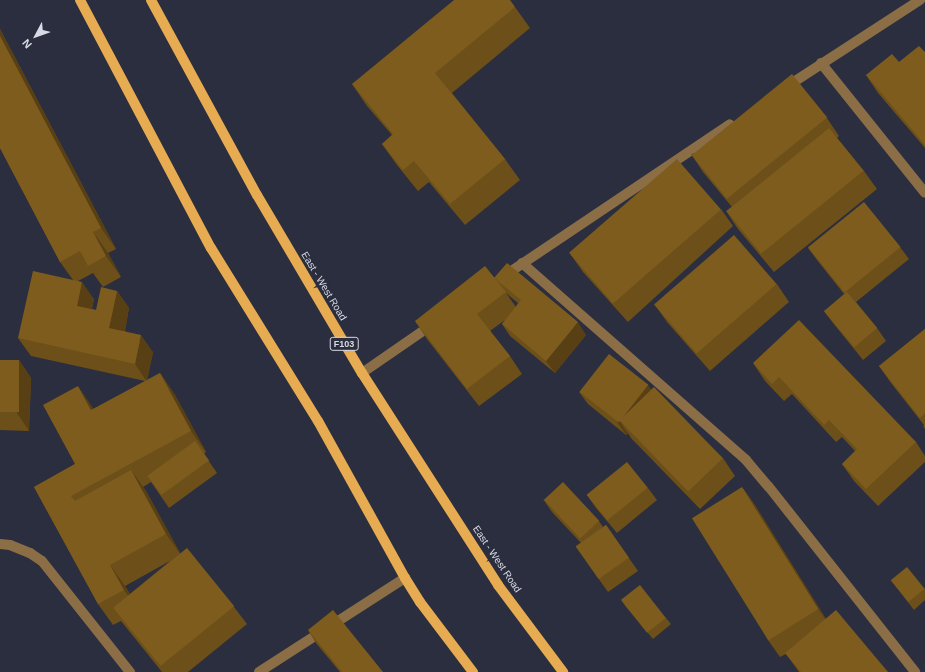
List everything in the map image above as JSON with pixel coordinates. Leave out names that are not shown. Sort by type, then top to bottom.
[{"type":"main road","points":[[80,0],[211,248],[318,421],[405,578],[420,602],[473,672]]},
{"type":"main road","name":"East - West Road","points":[[151,0],[257,195],[362,373],[498,585],[563,672]]},
{"type":"street","points":[[775,94],[920,0]]},
{"type":"street","points":[[821,63],[925,193]]},
{"type":"street","points":[[497,280],[742,116]]},
{"type":"street","points":[[522,263],[746,460],[915,672]]},
{"type":"street","points":[[362,373],[439,320]]},
{"type":"street","points":[[0,544],[10,544],[30,553],[42,561],[130,672]]},
{"type":"street","points":[[259,672],[405,578]]},
{"type":"building","points":[[454,0],[510,0],[515,7],[435,73],[505,159],[450,204],[414,161],[403,170],[382,144],[393,134],[352,84]]},
{"type":"building","points":[[0,36],[101,228],[93,232],[106,256],[88,266],[80,251],[60,262],[0,148]]},
{"type":"building","points":[[919,46],[925,52],[925,145],[866,75],[892,54],[899,62]]},
{"type":"building","points":[[792,74],[827,118],[727,199],[692,155]]},
{"type":"building","points":[[829,128],[864,171],[761,254],[726,211]]},
{"type":"building","points":[[677,159],[721,210],[613,303],[569,253]]},
{"type":"building","points":[[864,202],[901,247],[845,292],[808,247]]},
{"type":"building","points":[[734,235],[777,284],[697,354],[654,305]]},
{"type":"building","points":[[507,263],[578,322],[546,361],[502,324],[521,300],[494,278]]},
{"type":"building","points":[[485,266],[506,292],[477,314],[510,356],[467,389],[415,321]]},
{"type":"building","points":[[33,271],[82,282],[77,306],[96,310],[101,287],[117,291],[109,328],[141,335],[135,364],[18,338]]},
{"type":"building","points":[[847,292],[877,328],[854,347],[824,311]]},
{"type":"building","points":[[799,320],[916,442],[866,489],[842,464],[857,449],[829,420],[824,425],[779,377],[772,384],[753,363]]},
{"type":"building","points":[[925,329],[925,413],[920,418],[879,366]]},
{"type":"building","points":[[609,354],[648,385],[619,423],[579,392]]},
{"type":"building","points":[[0,360],[19,360],[19,412],[0,412]]},
{"type":"building","points":[[160,373],[191,431],[71,496],[75,501],[131,470],[166,534],[110,565],[124,590],[98,604],[34,487],[75,464],[43,405],[78,386],[91,410]]},
{"type":"building","points":[[654,387],[723,458],[688,492],[619,420]]},
{"type":"building","points":[[195,441],[209,460],[161,495],[147,476]]},
{"type":"building","points":[[627,462],[648,488],[607,520],[587,495]]},
{"type":"building","points":[[563,482],[599,521],[580,538],[544,500]]},
{"type":"building","points":[[742,487],[818,609],[768,640],[692,518]]},
{"type":"building","points":[[606,525],[629,558],[599,579],[576,546]]},
{"type":"building","points":[[187,548],[234,606],[160,666],[113,608]]},
{"type":"building","points":[[907,567],[925,589],[908,602],[891,580]]},
{"type":"building","points":[[640,585],[666,618],[647,633],[621,600]]},
{"type":"building","points":[[333,610],[383,672],[342,672],[308,630]]},
{"type":"building","points":[[836,610],[888,672],[801,672],[785,653]]}]
